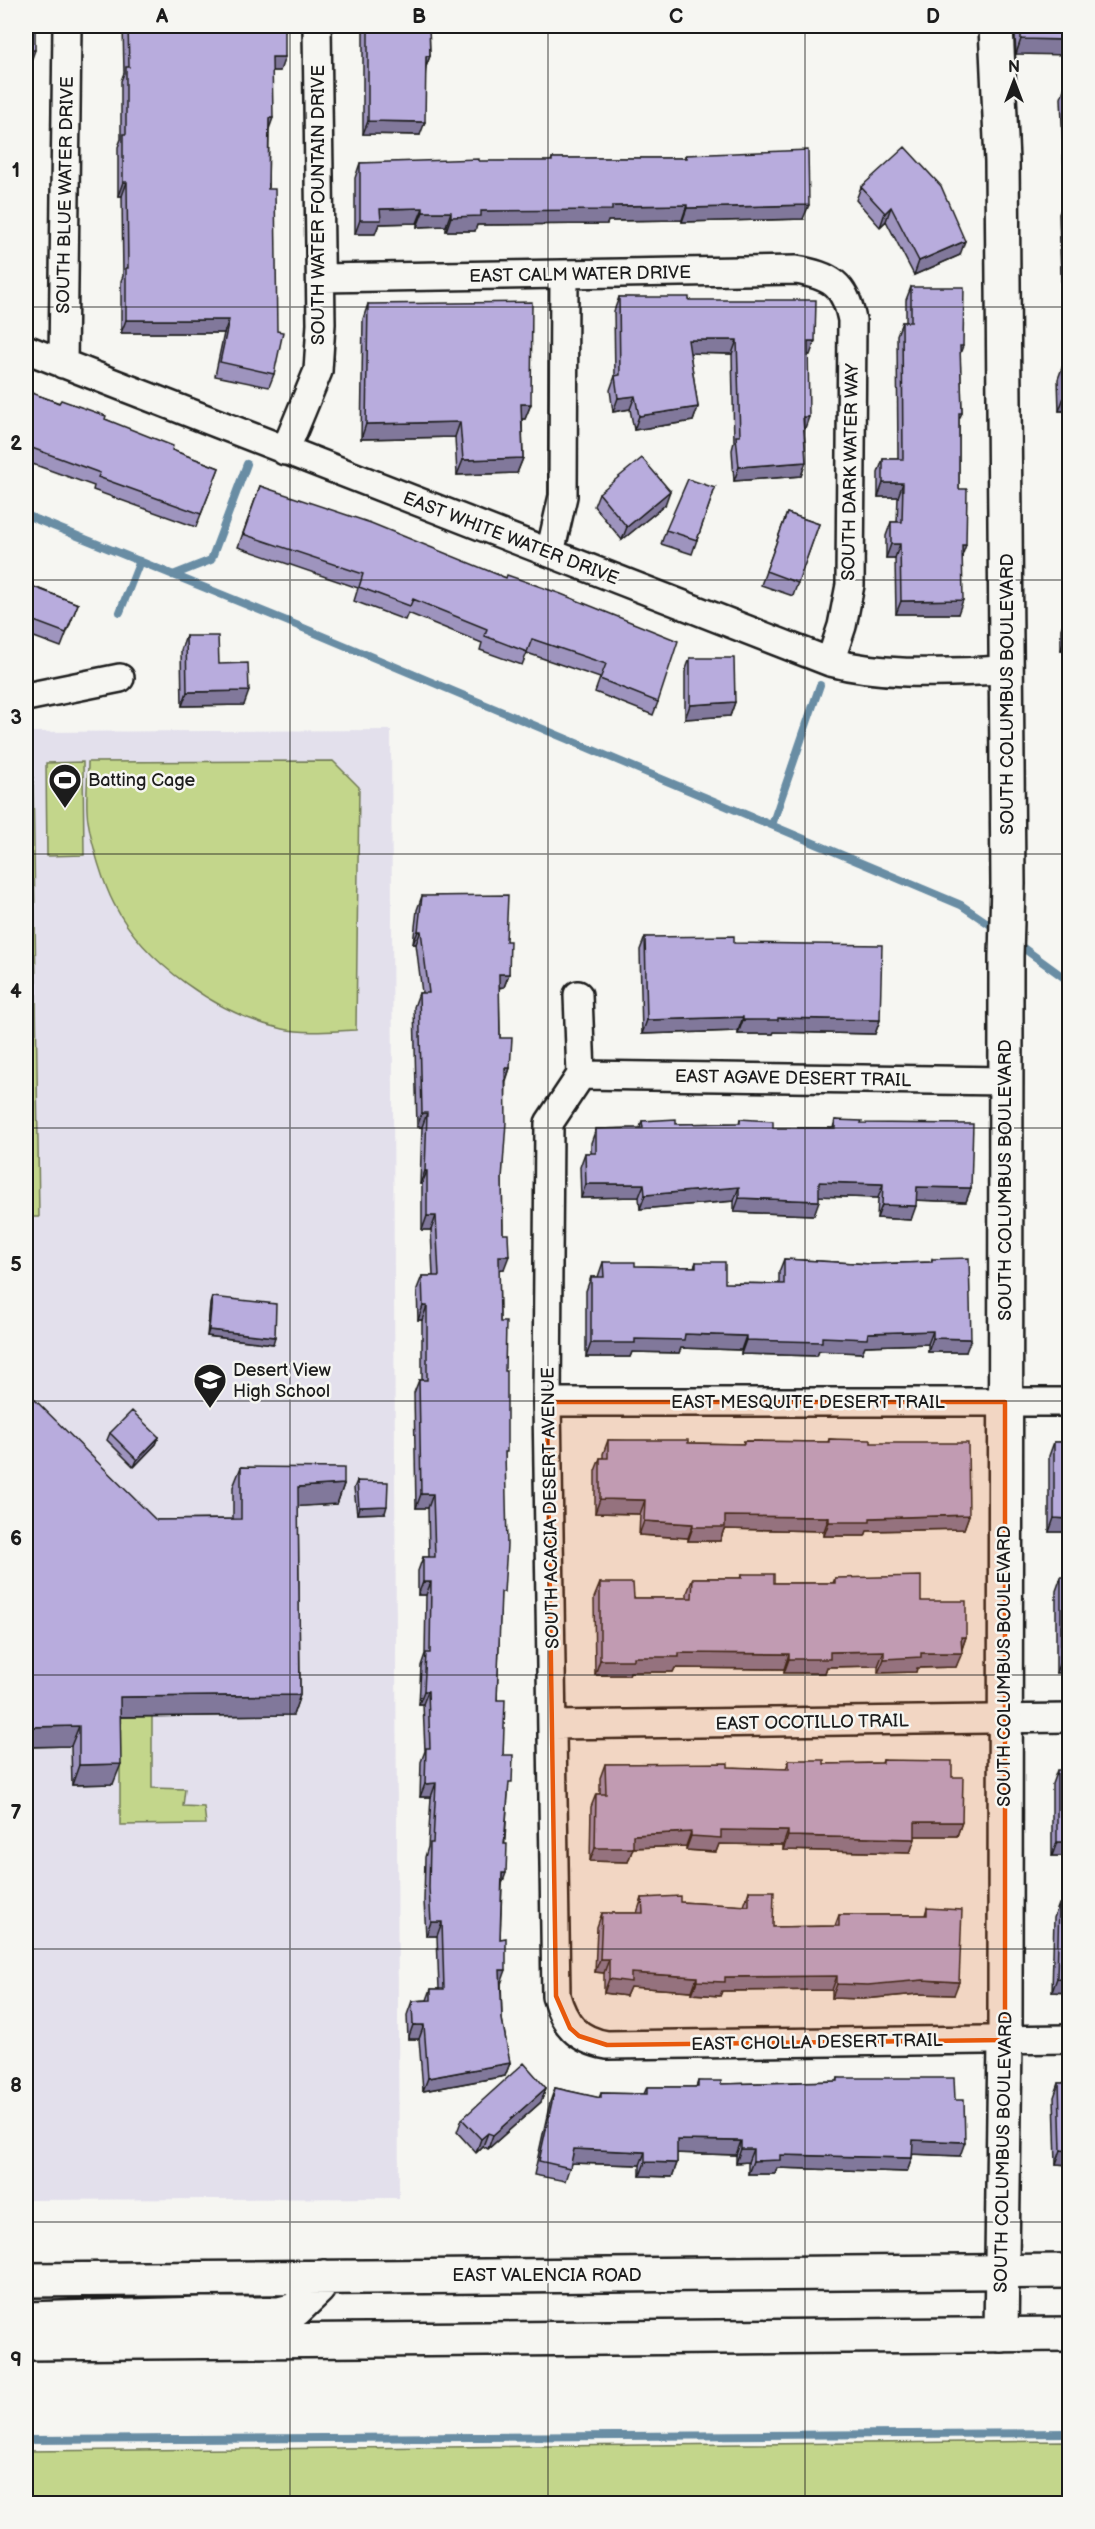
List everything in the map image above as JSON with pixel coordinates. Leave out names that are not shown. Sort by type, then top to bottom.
[{"type":"main road","name":"SOUTH COLUMBUS BOULEVARD","points":[[996,26],[1002,162],[1008,884],[1004,1719],[1005,2040],[1001,2335]]},
{"type":"main road","name":"EAST VALENCIA ROAD","points":[[26,2280],[1070,2271]]},
{"type":"main road","points":[[26,2319],[279,2314],[295,2310],[318,2288],[324,2277]]},
{"type":"main road","points":[[26,2343],[1070,2334]]},
{"type":"street","name":"SOUTH BLUE WATER DRIVE","points":[[63,364],[67,26]]},
{"type":"street","name":"SOUTH WATER FOUNTAIN DRIVE","points":[[285,451],[318,371],[321,278],[317,26]]},
{"type":"street","name":"EAST CALM WATER DRIVE","points":[[321,278],[796,270],[842,276]]},
{"type":"street","points":[[550,553],[562,496],[564,274]]},
{"type":"street","name":"SOUTH DARK WATER WAY","points":[[831,662],[842,626],[850,585],[852,320],[842,276]]},
{"type":"street","name":"EAST WHITE WATER DRIVE","points":[[26,349],[831,662],[850,667],[897,672],[1007,670]]},
{"type":"street","points":[[26,697],[120,678]]},
{"type":"street","points":[[578,995],[581,1075]]},
{"type":"street","name":"EAST AGAVE DESERT TRAIL","points":[[581,1075],[1006,1081]]},
{"type":"street","name":"SOUTH ACACIA DESERT AVENUE","points":[[563,2035],[563,2015],[556,1996],[554,1725],[547,1402],[549,1123],[581,1075]]},
{"type":"street","name":"EAST MESQUITE DESERT TRAIL","points":[[547,1402],[1070,1402]]},
{"type":"street","name":"EAST OCOTILLO TRAIL","points":[[554,1725],[1070,1718]]},
{"type":"street","name":"EAST CHOLLA DESERT TRAIL","points":[[563,2035],[606,2045],[1070,2039]]},
{"type":"highlighted area","points":[[547,1402],[1005,1402],[1005,2040],[607,2045],[579,2036],[570,2028],[556,1996]]},
{"type":"shaded area","name":"Desert View High School","points":[[391,730],[399,2198],[26,2200],[26,732]]},
{"type":"green space","points":[[333,761],[359,787],[356,1030],[292,1031],[259,1022],[209,999],[164,966],[127,926],[110,895],[92,841],[87,806],[88,762]]},
{"type":"green space","name":"Batting Cage","points":[[83,762],[84,855],[47,856],[46,763]]},
{"type":"green space","points":[[26,773],[33,773],[39,1217],[26,1217]]},
{"type":"green space","points":[[152,1716],[152,1788],[185,1789],[183,1806],[204,1807],[206,1824],[120,1825],[120,1717]]},
{"type":"green space","points":[[1069,2441],[1069,2503],[26,2503],[26,2451]]},
{"type":"building","points":[[26,26],[35,26],[35,50],[31,50],[31,118],[26,118]]},
{"type":"building","points":[[128,26],[285,26],[285,57],[272,57],[273,118],[269,118],[268,189],[275,189],[277,331],[283,332],[274,374],[220,362],[229,320],[126,320],[127,182],[123,182],[123,134],[126,134]]},
{"type":"building","points":[[368,26],[429,26],[430,56],[426,56],[425,122],[368,121]]},
{"type":"building","points":[[1021,26],[1070,26],[1070,40],[1021,39]]},
{"type":"building","points":[[1066,83],[1070,83],[1070,152]]},
{"type":"building","points":[[905,147],[941,186],[965,241],[919,261],[891,207],[885,213],[861,187]]},
{"type":"building","points":[[808,150],[809,205],[687,208],[687,205],[612,206],[612,210],[481,211],[481,216],[451,217],[451,212],[423,212],[423,208],[380,209],[381,220],[360,220],[360,163],[479,159],[479,161],[552,161],[552,158],[686,158],[686,155]]},
{"type":"building","points":[[1065,199],[1070,200],[1070,293],[1068,293]]},
{"type":"building","points":[[26,230],[34,233],[26,256]]},
{"type":"building","points":[[911,287],[964,287],[963,346],[960,346],[962,413],[959,413],[959,489],[967,489],[966,545],[962,545],[963,600],[901,601],[900,544],[891,544],[891,522],[902,522],[903,483],[883,483],[883,459],[903,459],[902,322],[911,322]]},
{"type":"building","points":[[619,297],[689,297],[689,300],[816,300],[815,341],[808,341],[809,417],[803,417],[806,462],[739,467],[736,436],[740,436],[737,340],[688,340],[698,407],[639,416],[635,396],[618,398],[615,376],[620,375]]},
{"type":"building","points":[[532,302],[531,404],[521,404],[523,458],[463,460],[460,422],[366,424],[368,304]]},
{"type":"building","points":[[1063,365],[1070,365],[1070,397],[1064,397]]},
{"type":"building","points":[[26,391],[59,403],[61,400],[106,416],[105,419],[173,446],[172,450],[219,468],[201,514],[98,477],[100,473],[32,448],[30,454],[26,452]]},
{"type":"building","points":[[642,458],[670,491],[627,527],[599,493]]},
{"type":"building","points":[[688,479],[715,488],[697,540],[666,530]]},
{"type":"building","points":[[260,486],[371,523],[506,578],[507,575],[561,594],[678,641],[658,702],[600,679],[606,664],[532,639],[527,652],[485,636],[487,629],[413,599],[410,606],[359,587],[363,574],[243,534]]},
{"type":"building","points":[[787,513],[819,524],[798,583],[766,571]]},
{"type":"building","points":[[26,584],[78,604],[66,633],[26,618]]},
{"type":"building","points":[[1066,615],[1070,615],[1070,636],[1066,636]]},
{"type":"building","points":[[186,636],[218,636],[219,664],[248,663],[249,691],[187,692]]},
{"type":"building","points":[[690,658],[734,658],[735,702],[690,705]]},
{"type":"building","points":[[508,895],[506,941],[510,941],[509,974],[499,974],[500,1038],[512,1038],[510,1068],[505,1068],[506,1122],[502,1179],[503,1234],[508,1234],[509,1256],[499,1256],[500,1322],[506,1322],[507,1545],[504,1592],[501,1592],[497,1700],[505,1700],[503,1755],[513,1755],[504,1844],[507,1844],[506,1873],[502,1873],[500,1939],[506,1938],[506,1970],[500,1970],[502,2019],[510,2063],[428,2078],[424,2025],[413,2025],[412,2001],[431,2000],[431,1989],[444,1989],[442,1922],[431,1922],[429,1888],[430,1843],[433,1843],[436,1783],[425,1784],[426,1748],[430,1748],[428,1691],[424,1691],[426,1653],[430,1653],[431,1582],[423,1582],[423,1557],[435,1557],[433,1494],[421,1494],[419,1380],[427,1380],[427,1306],[423,1306],[422,1276],[439,1276],[436,1216],[427,1216],[427,1171],[425,1171],[427,1113],[422,1113],[419,993],[429,993],[421,931],[418,931],[422,896]]},
{"type":"building","points":[[734,936],[734,943],[882,945],[880,1020],[778,1018],[778,1020],[743,1020],[743,1017],[647,1020],[645,937]]},
{"type":"building","points":[[676,1119],[676,1124],[740,1123],[740,1119],[773,1121],[773,1128],[835,1128],[835,1120],[862,1121],[861,1123],[973,1124],[971,1188],[917,1187],[916,1206],[882,1205],[883,1184],[819,1182],[819,1201],[739,1198],[739,1187],[645,1195],[644,1184],[586,1184],[585,1153],[596,1153],[596,1129],[643,1128],[642,1121]]},
{"type":"building","points":[[969,1258],[971,1339],[933,1338],[933,1331],[868,1333],[867,1339],[822,1337],[822,1342],[746,1340],[746,1336],[685,1334],[684,1340],[635,1339],[635,1343],[591,1343],[591,1277],[604,1277],[603,1262],[635,1262],[635,1266],[696,1267],[696,1262],[725,1262],[725,1283],[784,1284],[784,1259],[871,1264]]},
{"type":"building","points":[[212,1297],[276,1304],[275,1337],[209,1330]]},
{"type":"building","points":[[26,1391],[156,1520],[241,1519],[241,1467],[344,1468],[344,1484],[298,1487],[300,1695],[120,1697],[121,1764],[79,1765],[79,1726],[26,1727]]},
{"type":"building","points":[[132,1411],[159,1437],[137,1460],[110,1433]]},
{"type":"building","points":[[829,1439],[871,1440],[871,1443],[968,1443],[969,1515],[870,1518],[870,1522],[829,1522],[829,1517],[725,1516],[725,1527],[693,1527],[693,1524],[644,1521],[645,1500],[600,1499],[600,1458],[608,1458],[608,1440],[688,1440],[688,1443],[744,1444],[744,1441],[829,1442]]},
{"type":"building","points":[[1054,1442],[1070,1442],[1070,1519],[1054,1518]]},
{"type":"building","points":[[357,1481],[388,1482],[387,1506],[359,1507]]},
{"type":"building","points":[[742,1574],[774,1574],[774,1583],[835,1583],[835,1578],[921,1576],[921,1601],[966,1601],[966,1637],[961,1637],[962,1653],[921,1653],[921,1657],[884,1659],[884,1651],[830,1652],[830,1659],[789,1659],[789,1654],[679,1653],[679,1657],[600,1660],[600,1583],[633,1583],[634,1598],[692,1598],[693,1578],[742,1578]]},
{"type":"building","points":[[1061,1577],[1070,1577],[1070,1659],[1061,1659]]},
{"type":"building","points":[[789,1760],[824,1760],[824,1764],[883,1763],[883,1760],[952,1761],[952,1777],[963,1777],[962,1822],[915,1822],[915,1839],[788,1836],[788,1831],[721,1830],[721,1838],[691,1836],[691,1832],[633,1835],[633,1848],[595,1848],[596,1794],[606,1794],[605,1764],[728,1763],[728,1767],[789,1769]]},
{"type":"building","points":[[1057,1770],[1070,1770],[1070,1842],[1057,1842]]},
{"type":"building","points":[[749,1891],[774,1891],[773,1927],[839,1926],[839,1915],[927,1915],[927,1908],[962,1910],[959,1982],[923,1980],[868,1985],[837,1984],[837,1976],[725,1977],[725,1982],[697,1981],[697,1977],[631,1973],[631,1982],[609,1979],[609,1959],[600,1959],[602,1913],[643,1913],[642,1898],[680,1896],[680,1902],[749,1906]]},
{"type":"building","points":[[1059,1904],[1070,1904],[1070,1979],[1057,1978]]},
{"type":"building","points":[[524,2063],[546,2088],[493,2135],[488,2133],[481,2139],[462,2119]]},
{"type":"building","points":[[838,2078],[954,2078],[955,2100],[964,2100],[965,2142],[913,2140],[912,2158],[780,2155],[780,2160],[753,2161],[753,2149],[741,2149],[741,2141],[677,2140],[677,2163],[645,2162],[645,2152],[574,2149],[570,2168],[539,2161],[555,2088],[601,2098],[601,2093],[647,2094],[647,2087],[698,2087],[698,2081],[721,2081],[721,2084],[838,2081]]},
{"type":"building","points":[[1059,2083],[1070,2083],[1070,2151],[1061,2150]]},
{"type":"waterway","points":[[173,575],[211,560],[247,464]]},
{"type":"waterway","points":[[26,515],[289,622],[961,905],[998,930]]},
{"type":"waterway","points":[[120,612],[140,561]]},
{"type":"waterway","points":[[772,825],[820,685]]},
{"type":"waterway","points":[[1015,942],[1070,982]]},
{"type":"waterway","points":[[26,2440],[1070,2433]]},
{"type":"place","name":"Batting Cage","points":[[65,809]]},
{"type":"place","name":"Desert View High School","points":[[210,1409]]}]
